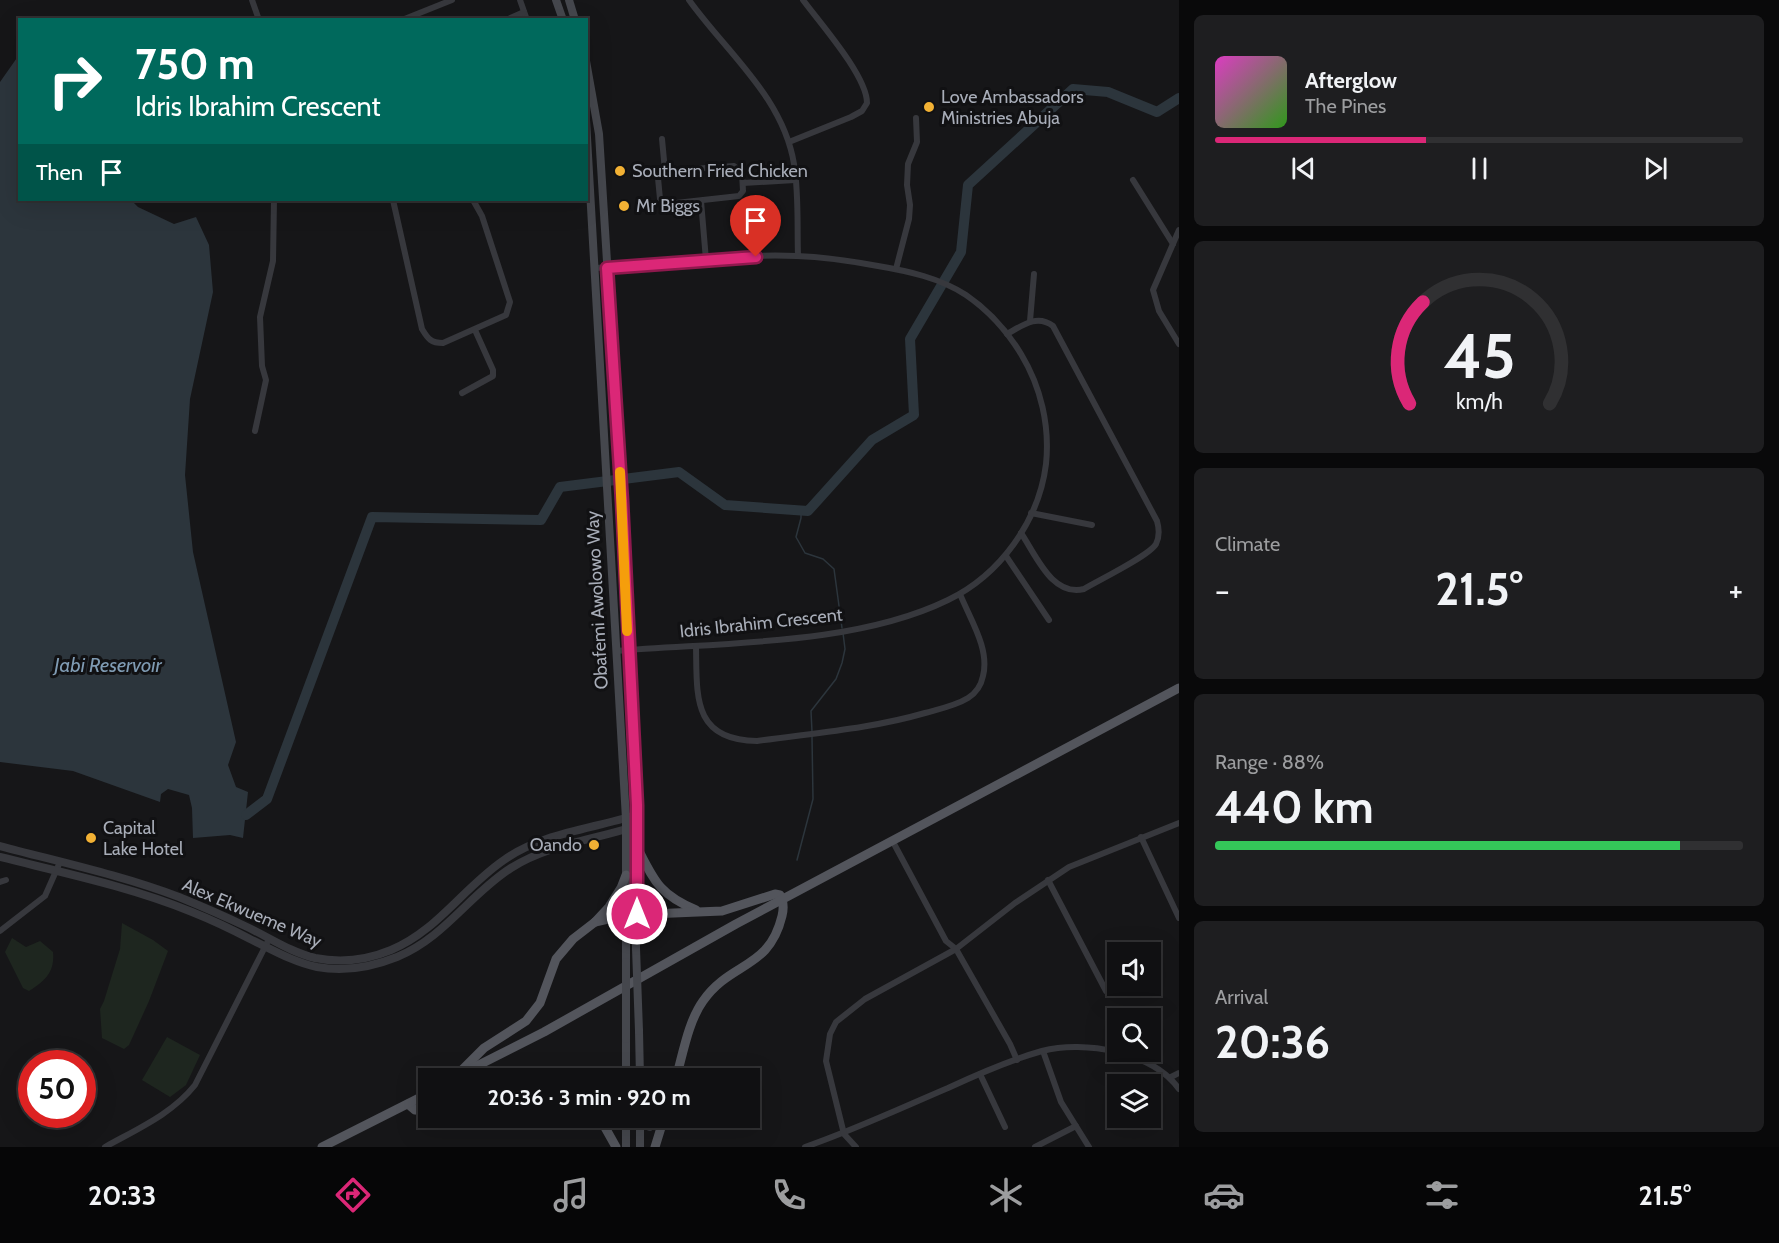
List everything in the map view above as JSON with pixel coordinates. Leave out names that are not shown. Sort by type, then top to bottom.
[{"type":"main road","points":[[556,0],[563,18]]},
{"type":"main road","points":[[568,0],[574,18]]},
{"type":"main road","name":"Obafemi Awolowo Way","points":[[588,72],[599,134],[622,501],[636,815],[636,948],[640,1068]]},
{"type":"main road","name":"Obafemi Awolowo Way","points":[[588,169],[596,268],[626,819],[626,1068]]},
{"type":"main road","points":[[473,1068],[544,1032],[892,840],[1179,688]]},
{"type":"main road","points":[[636,845],[659,887],[680,903],[701,912]]},
{"type":"main road","points":[[463,1068],[484,1048],[526,1021],[540,1002],[556,959],[563,948],[596,922],[609,907],[626,875]]},
{"type":"main road","points":[[596,922],[626,915],[701,912],[732,908],[775,894],[780,895],[783,900],[780,923],[771,944],[756,959],[725,977],[698,1010],[679,1068]]},
{"type":"main road","points":[[322,1147],[418,1099]]},
{"type":"main road","points":[[408,1104],[414,1110],[418,1110]]},
{"type":"main road","points":[[604,1128],[616,1147]]},
{"type":"main road","points":[[626,1147],[631,1128]]},
{"type":"main road","points":[[635,1128],[640,1147]]},
{"type":"main road","points":[[655,1147],[660,1128]]},
{"type":"street","points":[[252,0],[259,18]]},
{"type":"street","points":[[408,18],[452,0]]},
{"type":"street","points":[[520,0],[526,16]]},
{"type":"street","points":[[689,0],[703,20],[762,89],[780,118],[789,142],[795,180],[798,256]]},
{"type":"street","points":[[789,142],[856,114],[862,111],[867,104],[863,86],[853,68],[803,0]]},
{"type":"street","points":[[896,269],[909,219],[908,164],[917,142],[916,118]]},
{"type":"street","points":[[662,139],[665,171]]},
{"type":"street","points":[[734,166],[742,173],[743,191],[739,196],[701,201],[663,202],[660,199],[658,178],[665,171],[734,166]]},
{"type":"street","points":[[743,183],[795,180]]},
{"type":"street","points":[[1133,180],[1173,244]]},
{"type":"street","points":[[255,430],[266,380],[262,366],[260,317],[273,261],[273,201]]},
{"type":"street","points":[[393,201],[422,329],[434,344],[443,343],[506,315],[510,302],[482,216],[474,201]]},
{"type":"street","points":[[701,201],[706,260]]},
{"type":"street","points":[[1179,230],[1153,290],[1159,311],[1179,344]]},
{"type":"street","name":"Idris Ibrahim Crescent","points":[[596,268],[798,256],[896,269],[926,277],[963,293],[986,311],[1007,334],[1034,379],[1046,425],[1046,468],[1042,486],[1021,533],[1006,555],[983,578],[948,601],[901,618],[824,635],[616,651]]},
{"type":"street","points":[[1030,321],[1034,274]]},
{"type":"street","points":[[1007,334],[1030,321],[1039,319],[1047,321],[1058,333],[1157,521],[1159,536],[1156,543],[1144,554],[1084,589],[1076,591],[1059,586],[1051,579],[1021,533]]},
{"type":"street","points":[[462,393],[493,376],[493,370],[475,330]]},
{"type":"street","points":[[1031,513],[1092,525]]},
{"type":"street","points":[[1006,555],[1050,620]]},
{"type":"street","points":[[696,646],[699,703],[711,727],[723,735],[738,740],[757,741],[882,724],[955,705],[978,689],[984,672],[983,655],[960,594]]},
{"type":"street","name":"Alex Ekwueme Way","points":[[0,856],[137,893],[176,906],[267,943],[305,955],[328,960],[354,960],[382,953],[418,936],[490,871],[518,851],[542,841],[636,815]]},
{"type":"street","points":[[856,1147],[844,1134],[826,1062],[830,1034],[836,1022],[865,999],[956,949],[1048,880],[1069,867],[1179,823]]},
{"type":"street","name":"Alex Ekwueme Way","points":[[0,846],[179,897],[247,927],[267,943],[301,963],[327,968],[354,968],[408,952],[435,935],[483,890],[520,863],[550,850],[636,826]]},
{"type":"street","points":[[1141,837],[1179,918]]},
{"type":"street","points":[[892,840],[946,940],[956,949],[1017,1060]]},
{"type":"street","points":[[0,931],[45,896],[60,862]]},
{"type":"street","points":[[1048,880],[1106,991]]},
{"type":"street","points":[[105,1147],[166,1113],[178,1104],[195,1085],[267,943]]},
{"type":"street","points":[[805,1147],[844,1134],[980,1074],[1043,1051],[1072,1047],[1103,1049],[1132,1057],[1171,1077],[1179,1089]]},
{"type":"street","points":[[1043,1051],[1061,1102],[1089,1147]]},
{"type":"street","points":[[1171,1077],[1179,1073]]},
{"type":"street","points":[[980,1074],[1005,1128]]},
{"type":"street","points":[[1035,1147],[1076,1126]]},
{"type":"shaded area","points":[[122,923],[168,951],[149,1001],[129,1045],[124,1049],[102,1038],[100,1009],[120,949]]},
{"type":"shaded area","points":[[12,938],[26,947],[40,941],[53,952],[51,970],[48,975],[29,991],[23,988],[5,952]]},
{"type":"shaded area","points":[[167,1037],[200,1055],[186,1085],[170,1097],[142,1080]]},
{"type":"water","name":"Jabi Reservoir","points":[[18,56],[18,201],[132,201],[138,207],[174,224],[196,217],[209,245],[213,292],[190,399],[185,475],[193,552],[236,742],[228,765],[236,787],[248,792],[243,838],[230,835],[193,838],[189,795],[168,789],[161,794],[160,802],[73,771],[0,762],[0,82]]},
{"type":"waterway","points":[[246,815],[267,799],[372,517],[541,520],[560,487],[679,472],[725,505],[808,511],[872,440],[914,415],[910,339],[961,252],[968,185],[1073,89],[1108,92],[1157,112],[1179,98]]},
{"type":"waterway","points":[[801,511],[796,537],[805,553],[823,559],[834,569],[842,628]]},
{"type":"waterway","points":[[812,732],[811,711],[836,679],[842,663],[845,649],[843,633]]},
{"type":"waterway","points":[[797,860],[813,799],[812,737]]},
{"type":"slow traffic","points":[[620,472],[627,631]]},
{"type":"place","name":"Love Ambassadors Ministries Abuja","points":[[929,107]]},
{"type":"place","name":"Southern Fried Chicken","points":[[620,171]]},
{"type":"place","name":"Mr Biggs","points":[[624,206]]},
{"type":"place","name":"Capital Lake Hotel","points":[[91,838]]},
{"type":"place","name":"Oando","points":[[594,845]]},
{"type":"route","points":[[637,914],[637,805],[622,501],[607,268],[756,257]]}]
